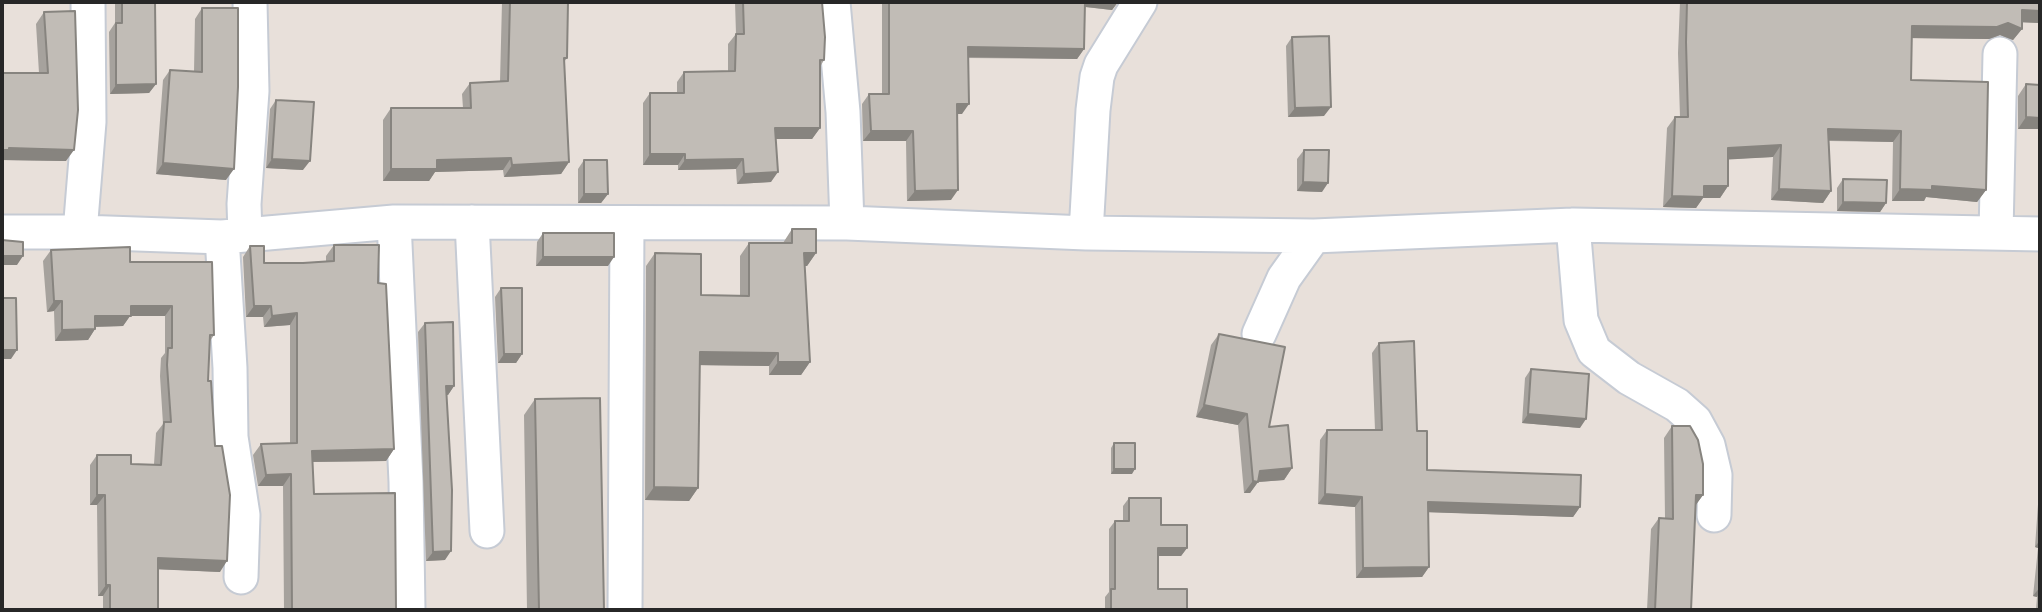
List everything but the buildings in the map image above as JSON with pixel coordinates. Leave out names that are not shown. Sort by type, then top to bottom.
[{"type":"street","points":[[80,232],[89,122],[88,2]]},
{"type":"street","points":[[241,577],[243,515],[231,437],[230,368],[234,236],[247,186],[252,91],[250,2]]},
{"type":"street","points":[[833,2],[843,112],[846,223]]},
{"type":"street","points":[[1086,233],[1097,77],[1101,65],[1140,2]]},
{"type":"street","points":[[1996,233],[2000,54]]},
{"type":"street","points":[[2,232],[234,236],[394,222],[472,222],[846,223],[1086,233],[1314,236],[1573,225],[2040,234]]},
{"type":"street","points":[[394,222],[406,482],[408,610]]},
{"type":"street","points":[[472,222],[487,531]]},
{"type":"street","points":[[625,610],[627,224]]},
{"type":"street","points":[[1573,225],[1581,320],[1594,351],[1629,378],[1677,405],[1695,421],[1709,445],[1715,475],[1714,515]]},
{"type":"street","points":[[1259,334],[1284,278],[1314,236]]}]
